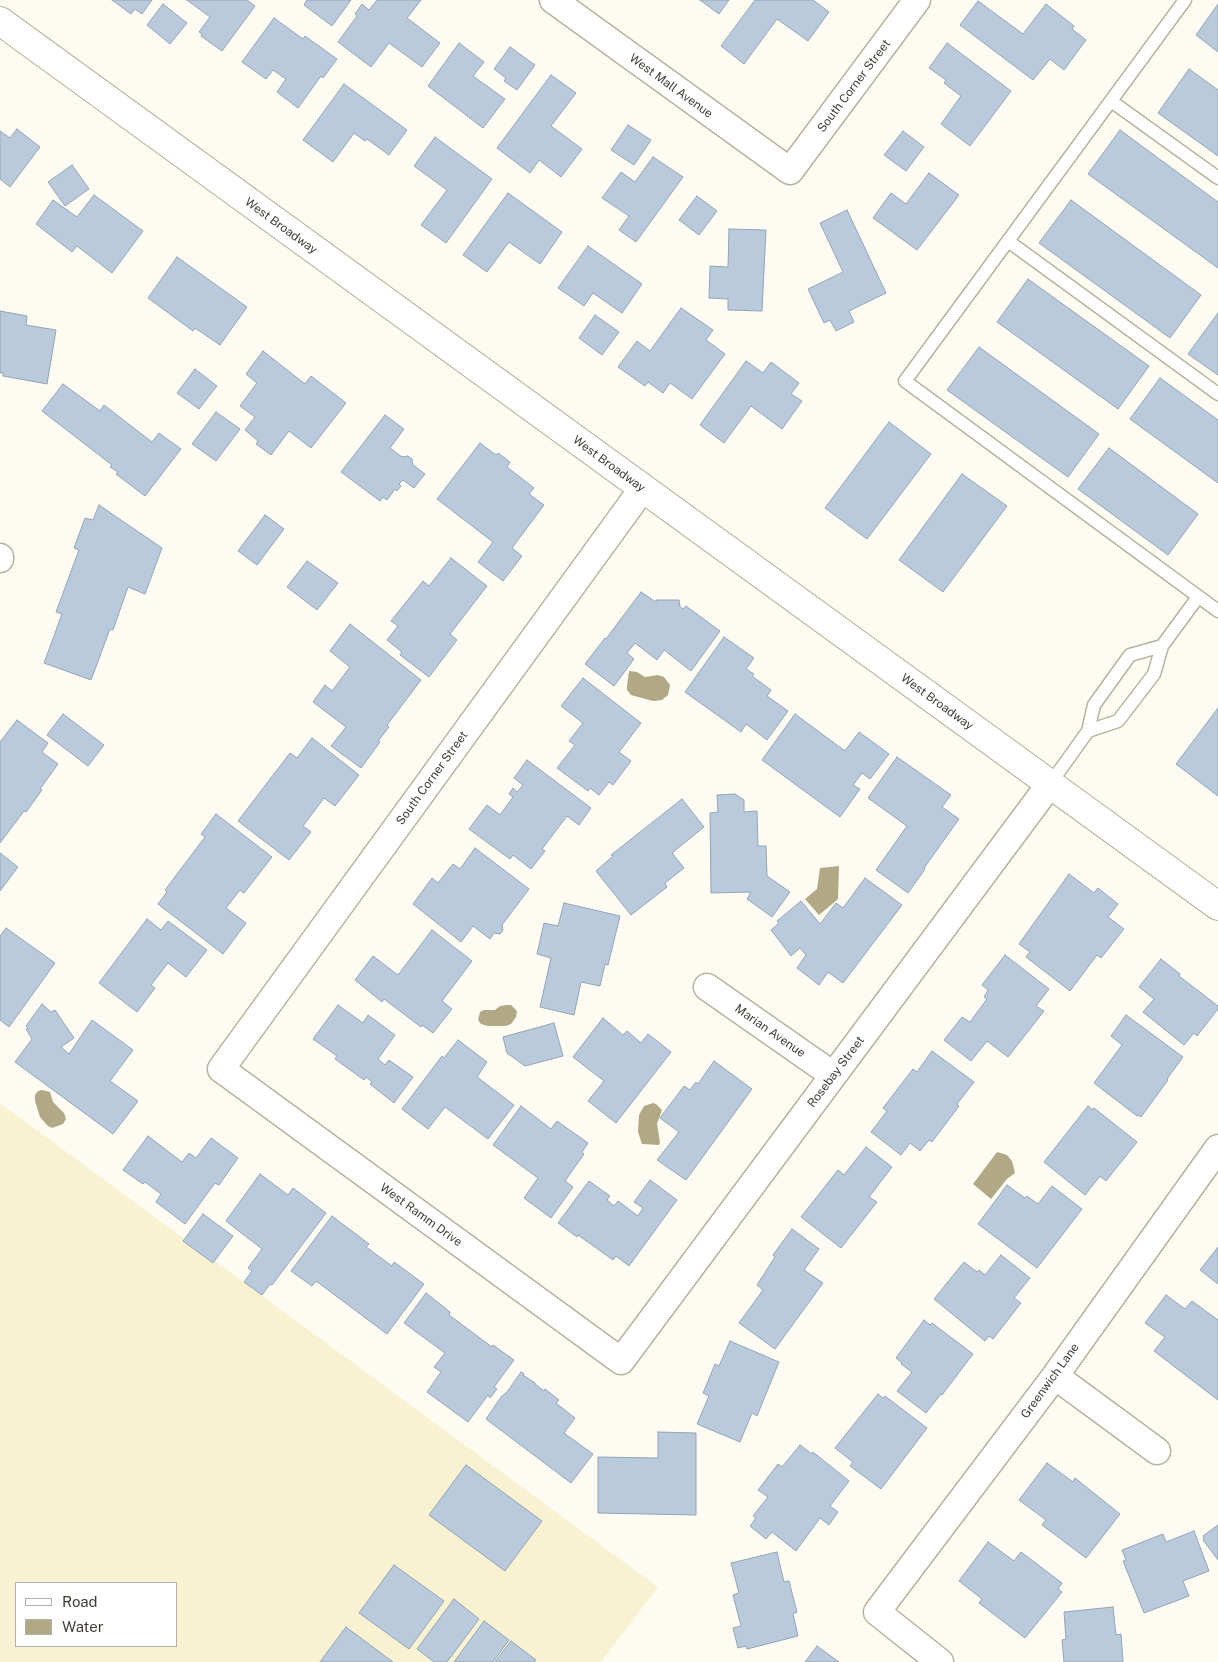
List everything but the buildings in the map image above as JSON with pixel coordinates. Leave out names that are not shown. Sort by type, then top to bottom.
[{"type":"main road","name":"West Broadway","points":[[0,21],[1218,906]]},
{"type":"street","name":"West Mall Avenue","points":[[553,0],[790,171]]},
{"type":"street","name":"South Corner Street","points":[[790,171],[917,0]]},
{"type":"street","name":"South Corner Street","points":[[220,1069],[643,488]]},
{"type":"street","name":"Rosebay Street","points":[[621,1361],[1050,784]]},
{"type":"street","name":"Marian Avenue","points":[[707,987],[833,1076]]},
{"type":"street","name":"West Ramm Drive","points":[[220,1069],[621,1361]]},
{"type":"street","name":"Greenwich Lane","points":[[940,1662],[877,1612],[1055,1376],[1218,1148]]},
{"type":"street","points":[[1055,1376],[1157,1451]]},
{"type":"lane","points":[[1185,0],[905,381],[1218,612]]},
{"type":"lane","points":[[1111,100],[1218,178]]},
{"type":"lane","points":[[1008,241],[1218,394]]},
{"type":"lane","points":[[1088,731],[1118,721],[1154,674],[1162,646],[1198,597]]},
{"type":"lane","points":[[1050,784],[1088,731],[1094,705],[1130,655],[1162,646]]},
{"type":"shaded area","points":[[0,1103],[658,1587],[601,1662],[0,1662]]},
{"type":"water","points":[[629,671],[637,672],[645,677],[658,675],[664,677],[670,685],[668,695],[662,700],[653,701],[631,695],[627,690]]},
{"type":"water","points":[[839,866],[838,899],[819,915],[805,899],[817,889],[820,868]]},
{"type":"water","points":[[511,1005],[517,1011],[516,1017],[511,1024],[506,1026],[488,1026],[481,1024],[478,1020],[480,1012],[484,1010],[495,1010],[500,1006]]},
{"type":"water","points":[[38,1091],[50,1092],[53,1102],[64,1113],[66,1119],[63,1124],[52,1128],[40,1117],[35,1095]]},
{"type":"water","points":[[653,1103],[662,1110],[657,1124],[660,1142],[659,1145],[642,1144],[638,1132],[639,1115],[644,1106]]},
{"type":"water","points":[[997,1152],[1007,1155],[1012,1161],[1015,1173],[1007,1179],[991,1199],[973,1184]]}]
